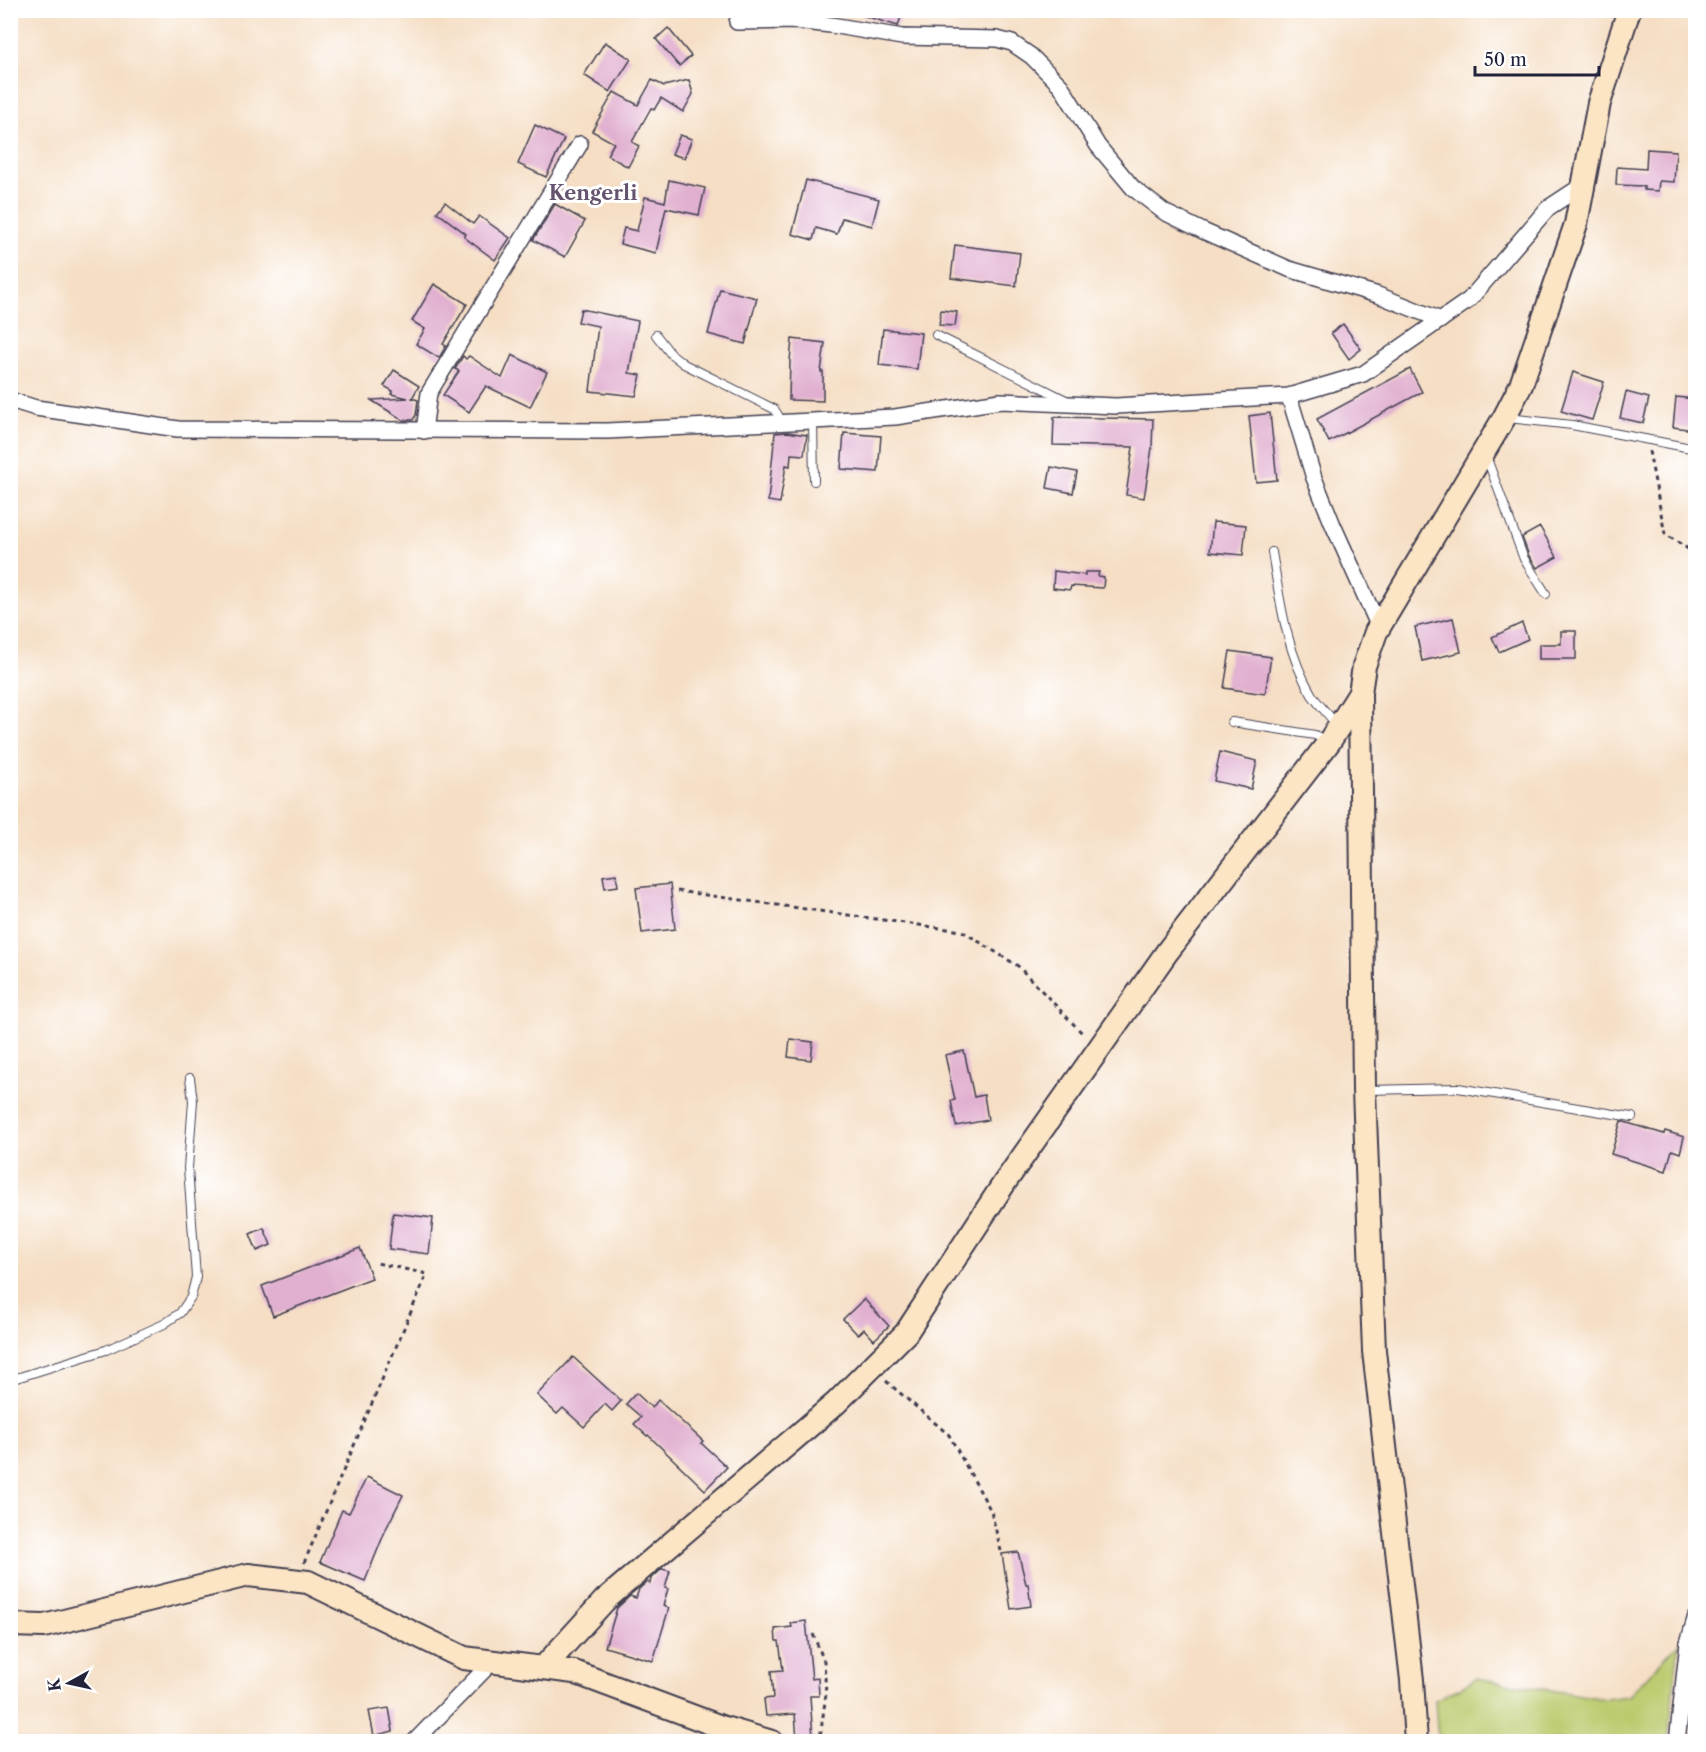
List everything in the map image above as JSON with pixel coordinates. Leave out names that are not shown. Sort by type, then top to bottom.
[{"type":"street","points":[[1416,1742],[1412,1680],[1374,1351],[1364,1090],[1360,693],[1364,666],[1379,627],[1504,418],[1521,385],[1572,235],[1599,103],[1629,10]]},
{"type":"street","points":[[737,22],[795,21],[902,37],[997,39],[1012,43],[1031,56],[1061,86],[1098,146],[1133,188],[1164,212],[1289,269],[1378,295],[1441,320]]},
{"type":"street","points":[[424,431],[429,393],[580,144]]},
{"type":"street","points":[[10,400],[36,408],[178,429],[607,431],[895,417],[1000,401],[1116,406],[1289,396],[1363,374],[1469,300],[1548,208],[1583,185]]},
{"type":"street","points":[[1289,396],[1314,478],[1379,627]]},
{"type":"street","points":[[543,1668],[605,1600],[836,1403],[906,1333],[1005,1182],[1098,1049],[1167,952],[1334,735],[1360,693]]},
{"type":"street","points":[[10,1625],[44,1626],[248,1575],[308,1582],[464,1658],[574,1672],[721,1727],[772,1742]]},
{"type":"street","points":[[1677,1742],[1695,1616]]},
{"type":"street","points":[[414,1742],[493,1662]]},
{"type":"lane","points":[[656,335],[670,353],[684,364],[774,409],[781,423]]},
{"type":"lane","points":[[936,335],[1076,404]]},
{"type":"lane","points":[[1504,418],[1572,425],[1695,449]]},
{"type":"lane","points":[[813,422],[814,480]]},
{"type":"lane","points":[[1482,453],[1486,457],[1524,559],[1546,594]]},
{"type":"lane","points":[[1232,722],[1315,735],[1334,735],[1298,664],[1283,618],[1272,552]]},
{"type":"lane","points":[[10,1380],[106,1350],[164,1324],[173,1319],[186,1306],[196,1277],[188,1168],[193,1101],[190,1078]]},
{"type":"lane","points":[[1364,1090],[1458,1088],[1632,1117]]},
{"type":"path","points":[[1647,440],[1665,534],[1695,554]]},
{"type":"path","points":[[677,891],[962,931],[1018,966],[1098,1049]]},
{"type":"path","points":[[308,1582],[303,1566],[427,1274],[377,1263]]},
{"type":"path","points":[[870,1368],[949,1435],[991,1511],[1001,1551]]},
{"type":"path","points":[[813,1634],[824,1661],[826,1694],[820,1738],[816,1742]]},
{"type":"green space","points":[[1679,1643],[1668,1741],[1438,1741],[1435,1700],[1476,1678],[1605,1699],[1629,1696]]},
{"type":"building","points":[[859,10],[903,10],[898,26],[858,14]]},
{"type":"building","points":[[668,28],[691,56],[679,66],[656,39]]},
{"type":"building","points":[[605,42],[631,59],[610,92],[584,75]]},
{"type":"building","points":[[652,80],[664,86],[689,80],[693,94],[683,112],[661,98],[654,110],[651,108],[632,142],[639,146],[628,167],[607,155],[614,143],[592,131],[614,92],[638,105]]},
{"type":"building","points":[[535,125],[564,139],[546,177],[518,164]]},
{"type":"building","points":[[680,135],[692,139],[684,158],[672,154]]},
{"type":"building","points":[[1647,149],[1676,151],[1674,182],[1659,181],[1658,191],[1644,190],[1644,186],[1616,185],[1617,167],[1646,169]]},
{"type":"building","points":[[669,180],[705,188],[699,215],[666,208],[656,253],[620,244],[624,228],[637,231],[645,197],[665,202]]},
{"type":"building","points":[[806,180],[879,199],[872,226],[842,218],[837,234],[816,228],[813,240],[792,234]]},
{"type":"building","points":[[445,202],[473,224],[479,216],[510,238],[495,260],[464,237],[466,234],[437,212]]},
{"type":"building","points":[[555,204],[585,221],[565,257],[533,240]]},
{"type":"building","points":[[955,245],[1020,253],[1016,286],[951,278]]},
{"type":"building","points":[[434,284],[467,304],[443,344],[446,346],[439,358],[416,344],[425,329],[412,321]]},
{"type":"building","points":[[720,289],[757,298],[745,344],[708,334]]},
{"type":"building","points":[[581,309],[638,321],[629,373],[641,375],[636,396],[590,391],[598,326],[578,322]]},
{"type":"building","points":[[941,310],[957,312],[955,326],[939,325]]},
{"type":"building","points":[[1343,324],[1361,349],[1349,359],[1331,333]]},
{"type":"building","points":[[883,329],[921,333],[917,369],[879,365]]},
{"type":"building","points":[[792,339],[825,343],[821,372],[823,372],[823,401],[789,400]]},
{"type":"building","points":[[512,355],[547,372],[530,407],[486,386],[469,412],[443,395],[459,371],[455,369],[463,356],[466,359],[469,356],[502,378]]},
{"type":"building","points":[[1410,369],[1422,392],[1329,442],[1317,419]]},
{"type":"building","points":[[394,370],[419,386],[412,398],[418,400],[413,420],[403,420],[371,400],[408,398],[391,394],[393,391],[384,386]]},
{"type":"building","points":[[1573,372],[1604,382],[1592,420],[1561,411]]},
{"type":"building","points":[[1626,392],[1649,398],[1643,423],[1620,418]]},
{"type":"building","points":[[1676,397],[1695,399],[1694,430],[1673,427]]},
{"type":"building","points":[[1270,413],[1277,480],[1256,482],[1249,416]]},
{"type":"building","points":[[1054,417],[1153,419],[1152,448],[1144,498],[1126,495],[1133,447],[1053,445]]},
{"type":"building","points":[[775,433],[807,435],[804,455],[791,454],[790,466],[786,465],[780,503],[768,501]]},
{"type":"building","points":[[844,433],[881,436],[878,472],[841,469]]},
{"type":"building","points":[[1051,467],[1077,472],[1073,493],[1047,488]]},
{"type":"building","points":[[1213,522],[1246,525],[1243,555],[1210,552]]},
{"type":"building","points":[[1540,527],[1557,557],[1537,568],[1529,556],[1522,537]]},
{"type":"building","points":[[1054,571],[1085,575],[1085,572],[1099,572],[1098,576],[1104,577],[1103,588],[1071,586],[1070,590],[1053,588]]},
{"type":"building","points":[[1453,618],[1461,652],[1422,661],[1415,627]]},
{"type":"building","points":[[1522,623],[1528,639],[1499,652],[1492,637]]},
{"type":"building","points":[[1561,631],[1576,631],[1576,659],[1539,659],[1539,644],[1561,644]]},
{"type":"building","points":[[1230,651],[1271,657],[1265,694],[1224,688]]},
{"type":"building","points":[[1220,752],[1257,761],[1251,789],[1214,781]]},
{"type":"building","points":[[616,874],[618,886],[605,888],[603,876]]},
{"type":"building","points":[[670,884],[675,929],[642,933],[636,888]]},
{"type":"building","points":[[790,1039],[813,1042],[811,1060],[788,1057]]},
{"type":"building","points":[[964,1051],[974,1097],[984,1095],[988,1120],[956,1126],[951,1101],[955,1100],[945,1055]]},
{"type":"building","points":[[1621,1121],[1664,1134],[1665,1131],[1684,1137],[1680,1153],[1672,1150],[1666,1171],[1611,1154]]},
{"type":"building","points":[[393,1213],[433,1218],[429,1254],[389,1249]]},
{"type":"building","points":[[264,1228],[271,1245],[257,1251],[250,1234]]},
{"type":"building","points":[[360,1248],[372,1278],[273,1316],[262,1286]]},
{"type":"building","points":[[864,1299],[889,1326],[874,1340],[864,1329],[858,1335],[843,1319]]},
{"type":"building","points":[[573,1357],[621,1401],[612,1411],[605,1404],[584,1427],[563,1408],[557,1414],[537,1395]]},
{"type":"building","points":[[636,1393],[652,1408],[658,1400],[703,1441],[701,1443],[727,1467],[705,1490],[634,1424],[641,1417],[626,1404]]},
{"type":"building","points":[[367,1477],[403,1495],[386,1529],[365,1581],[320,1562],[342,1510],[349,1513]]},
{"type":"building","points":[[1018,1552],[1026,1584],[1028,1584],[1031,1606],[1011,1609],[1002,1554]]},
{"type":"building","points":[[662,1569],[670,1571],[663,1606],[669,1608],[653,1661],[605,1647],[617,1608],[630,1596],[636,1598],[639,1589],[647,1582],[650,1583],[651,1579]]},
{"type":"building","points":[[806,1621],[812,1679],[818,1678],[819,1696],[810,1696],[813,1738],[797,1740],[795,1714],[766,1716],[764,1699],[773,1698],[771,1671],[783,1670],[775,1629],[792,1627],[791,1623]]},
{"type":"building","points":[[389,1708],[393,1731],[374,1736],[369,1711]]},
{"type":"district","name":"Kengerli","points":[[593,193]]}]
